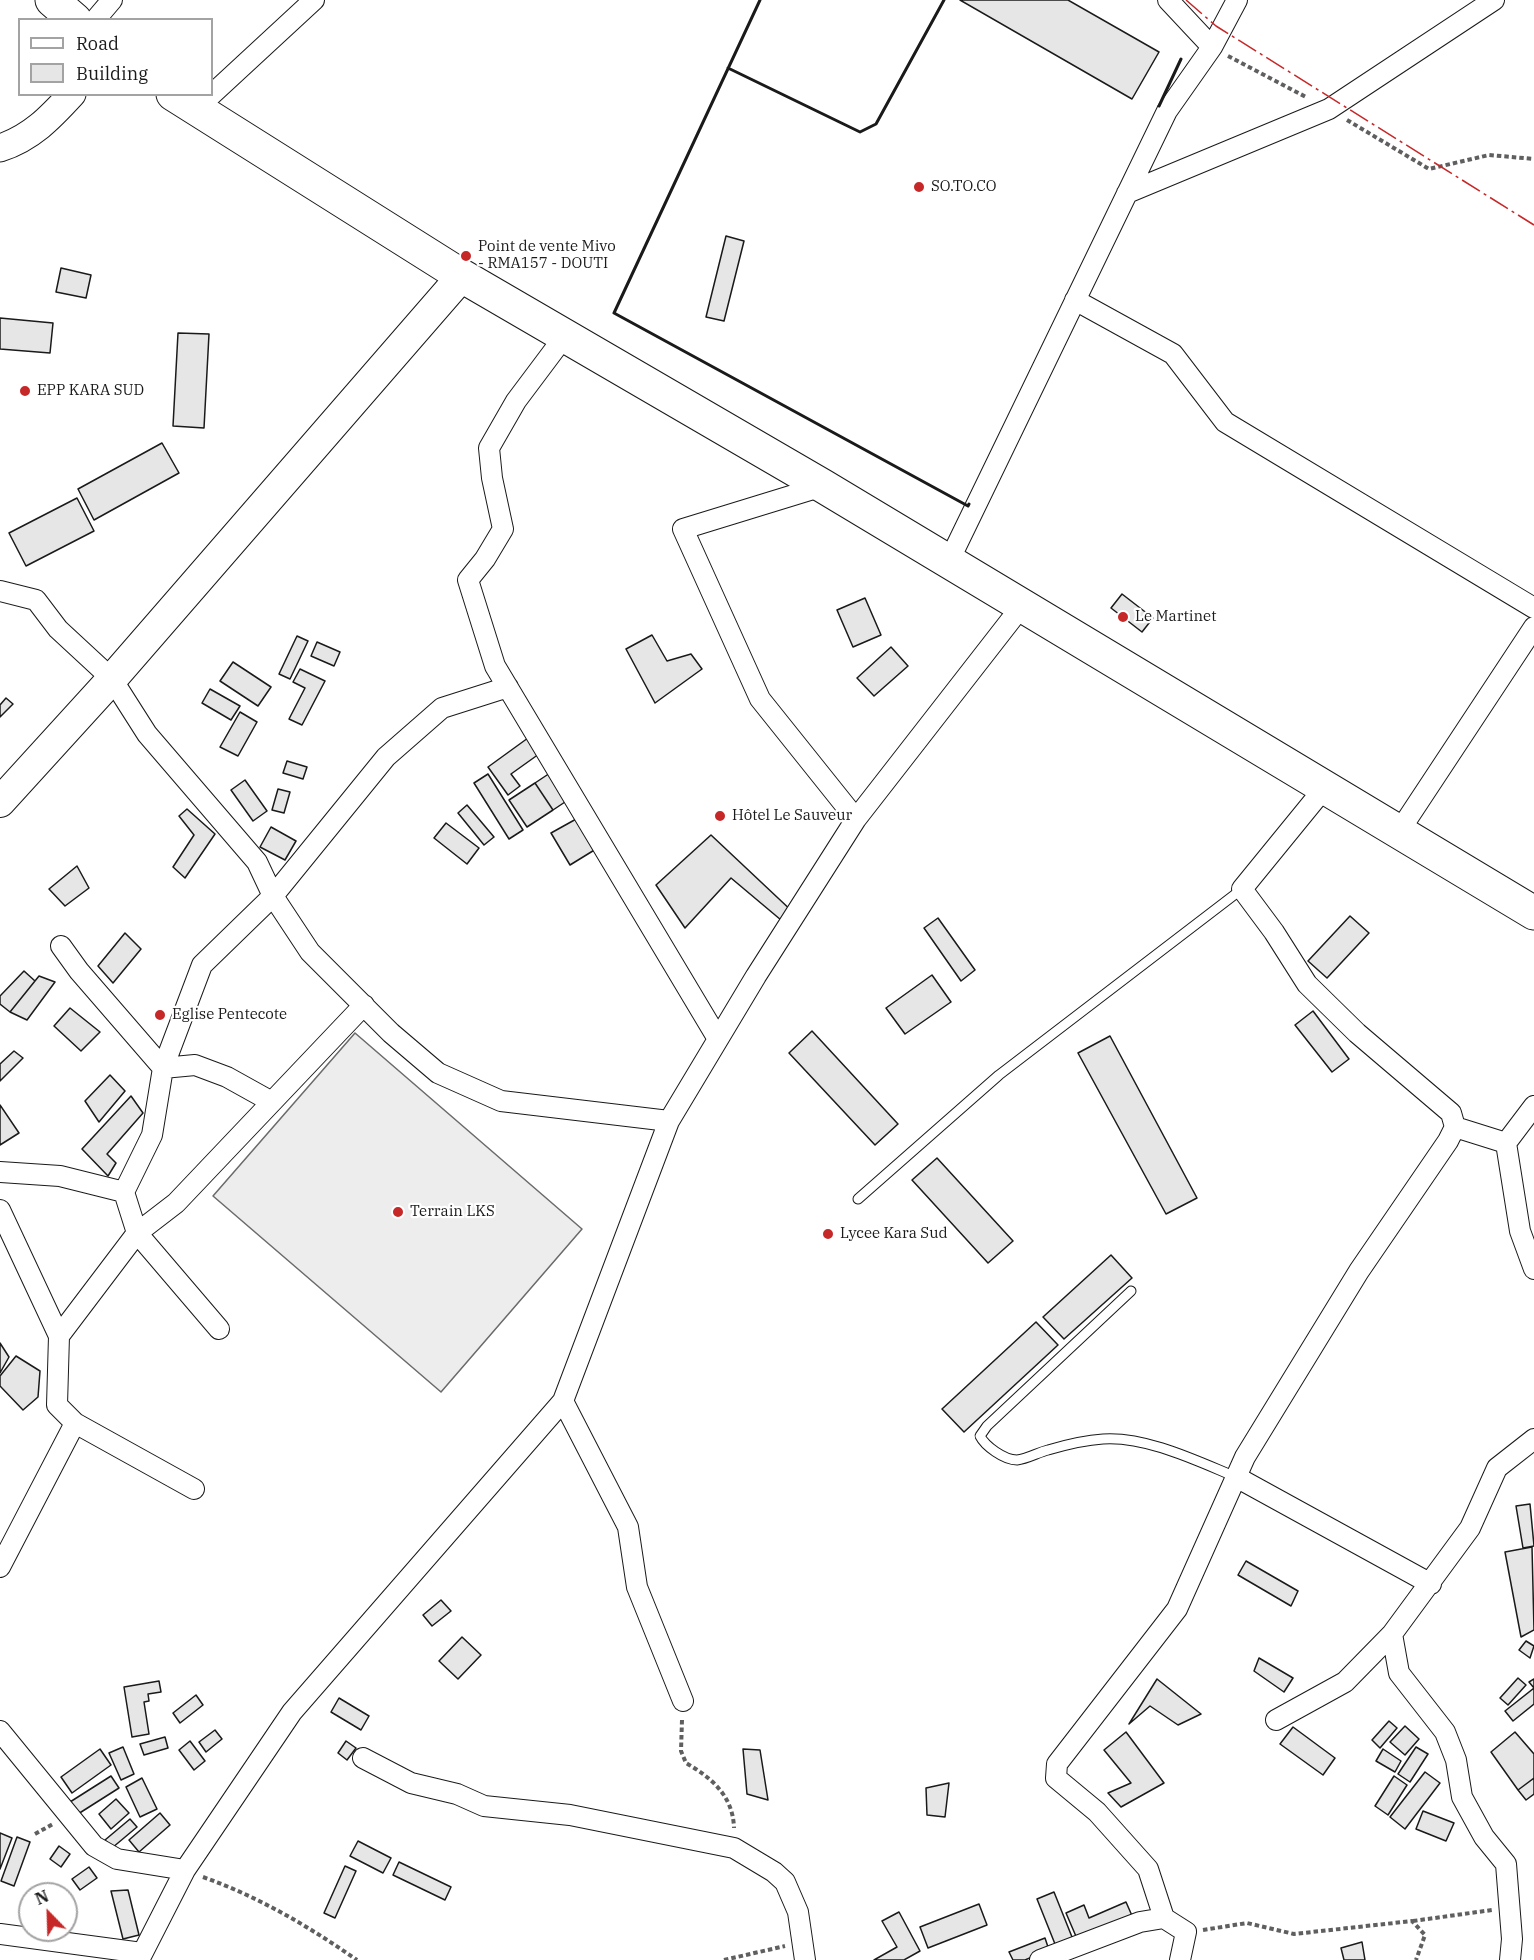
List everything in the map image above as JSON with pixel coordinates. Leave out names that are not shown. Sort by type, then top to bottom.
[{"type":"highway","points":[[52,0],[73,18]]},
{"type":"highway","points":[[184,102],[462,276],[823,486],[1021,607],[1400,830],[1534,913]]},
{"type":"main road","points":[[0,148],[21,141],[45,123],[70,96]]},
{"type":"main road","points":[[0,802],[112,679],[462,276]]},
{"type":"street","points":[[97,18],[112,0]]},
{"type":"street","points":[[213,79],[314,0]]},
{"type":"street","points":[[1168,0],[1212,47]]},
{"type":"street","points":[[948,562],[1167,111],[1212,47],[1238,0]]},
{"type":"street","points":[[1127,193],[1329,109],[1494,0]]},
{"type":"street","points":[[1075,300],[1173,354],[1225,422],[1534,608]]},
{"type":"street","points":[[564,337],[516,401],[489,448],[492,478],[503,530],[485,559],[468,580],[495,666],[718,1039]]},
{"type":"street","points":[[823,486],[683,528],[760,699],[856,819]]},
{"type":"street","points":[[0,591],[36,600],[58,629],[112,679],[147,734],[257,862],[273,896],[310,952],[438,1073],[501,1101],[669,1121]]},
{"type":"street","points":[[0,1934],[141,1956],[185,1870],[292,1712],[563,1401],[669,1121],[856,819],[1021,607]]},
{"type":"street","points":[[1400,830],[1534,627]]},
{"type":"street","points":[[219,1329],[137,1233],[124,1192],[152,1135],[163,1068],[202,965],[273,896],[386,757],[442,708],[508,687]]},
{"type":"street","points":[[1180,1960],[1186,1932],[1164,1918],[1148,1869],[1096,1812],[1056,1778],[1057,1764],[1177,1609],[1238,1478],[1245,1457],[1359,1271],[1448,1141],[1455,1127],[1451,1113],[1358,1034],[1307,984],[1274,932],[1242,889],[1326,786]]},
{"type":"street","points":[[61,946],[79,971],[163,1068]]},
{"type":"street","points":[[59,1336],[137,1233],[176,1203],[364,1005]]},
{"type":"street","points":[[163,1068],[195,1065],[227,1077],[272,1102]]},
{"type":"street","points":[[1534,1106],[1506,1143],[1520,1231],[1534,1269]]},
{"type":"street","points":[[1455,1127],[1506,1143]]},
{"type":"street","points":[[0,1172],[60,1176],[124,1192]]},
{"type":"street","points":[[0,1210],[59,1336],[57,1405],[75,1423],[194,1489]]},
{"type":"street","points":[[563,1401],[628,1527],[637,1587],[683,1701]]},
{"type":"street","points":[[0,1567],[5,1543],[75,1423]]},
{"type":"street","points":[[1276,1720],[1346,1682],[1392,1634],[1470,1528],[1497,1468],[1534,1439]]},
{"type":"street","points":[[1238,1478],[1431,1584]]},
{"type":"street","points":[[1392,1634],[1399,1673],[1444,1732],[1456,1760],[1462,1797],[1484,1837],[1506,1864],[1510,1960]]},
{"type":"street","points":[[0,1731],[94,1846],[117,1859],[185,1870]]},
{"type":"street","points":[[363,1758],[411,1783],[457,1794],[484,1806],[570,1815],[734,1848],[774,1872],[784,1882],[798,1912],[803,1951]]},
{"type":"street","points":[[1040,1960],[1140,1922],[1164,1918]]},
{"type":"lane","points":[[858,1199],[999,1075],[1242,889]]},
{"type":"lane","points":[[1131,1291],[987,1426],[980,1436],[983,1443],[1009,1458],[1018,1460],[1049,1450],[1103,1439],[1123,1440],[1174,1452],[1238,1478]]},
{"type":"path","points":[[1212,47],[1329,109],[1429,169],[1490,155],[1534,159]]},
{"type":"path","points":[[683,1701],[681,1751],[686,1763],[707,1775],[725,1795],[733,1811],[734,1848]]},
{"type":"path","points":[[185,1870],[242,1891],[309,1928],[357,1960]]},
{"type":"path","points":[[1186,1932],[1247,1923],[1294,1934],[1509,1908]]},
{"type":"path","points":[[1412,1921],[1425,1935],[1416,1960]]},
{"type":"path","points":[[724,1960],[803,1951]]},
{"type":"shaded area","name":"Terrain LKS","points":[[355,1033],[582,1229],[441,1392],[213,1196]]},
{"type":"building","points":[[960,0],[1068,0],[1159,52],[1132,99]]},
{"type":"building","points":[[726,236],[744,241],[724,321],[706,317]]},
{"type":"building","points":[[61,268],[91,275],[86,298],[56,292]]},
{"type":"building","points":[[0,318],[53,323],[50,353],[0,349]]},
{"type":"building","points":[[178,333],[209,334],[204,428],[173,426]]},
{"type":"building","points":[[162,443],[179,473],[94,520],[78,489]]},
{"type":"building","points":[[77,498],[94,531],[26,566],[9,533]]},
{"type":"building","points":[[1122,594],[1153,618],[1142,632],[1111,608]]},
{"type":"building","points":[[865,598],[881,635],[853,647],[837,610]]},
{"type":"building","points":[[652,635],[667,661],[691,654],[702,669],[655,703],[626,649]]},
{"type":"building","points":[[297,636],[308,641],[290,679],[279,674]]},
{"type":"building","points":[[317,642],[340,652],[334,666],[311,656]]},
{"type":"building","points":[[891,647],[908,666],[874,696],[857,678]]},
{"type":"building","points":[[233,662],[271,687],[258,706],[220,681]]},
{"type":"building","points":[[300,669],[325,681],[302,725],[289,719],[305,688],[293,682]]},
{"type":"building","points":[[210,689],[240,706],[231,720],[202,703]]},
{"type":"building","points":[[6,698],[13,704],[0,717],[0,705]]},
{"type":"building","points":[[240,712],[257,722],[238,756],[220,747]]},
{"type":"building","points":[[528,738],[539,754],[511,774],[520,786],[508,795],[488,767]]},
{"type":"building","points":[[287,761],[307,767],[303,779],[283,773]]},
{"type":"building","points":[[550,773],[568,800],[553,810],[535,783]]},
{"type":"building","points":[[488,774],[523,830],[509,839],[474,783]]},
{"type":"building","points":[[245,780],[267,811],[253,821],[231,790]]},
{"type":"building","points":[[535,783],[553,810],[527,827],[509,800]]},
{"type":"building","points":[[278,789],[290,792],[284,813],[272,810]]},
{"type":"building","points":[[467,805],[494,837],[484,845],[458,813]]},
{"type":"building","points":[[187,809],[215,834],[185,878],[173,867],[194,835],[179,816]]},
{"type":"building","points":[[578,818],[596,849],[570,865],[551,833]]},
{"type":"building","points":[[446,823],[479,848],[467,864],[434,838]]},
{"type":"building","points":[[271,827],[296,841],[285,860],[260,847]]},
{"type":"building","points":[[711,835],[795,914],[781,920],[731,878],[685,928],[656,885]]},
{"type":"building","points":[[77,866],[89,888],[65,906],[49,889]]},
{"type":"building","points":[[1350,916],[1369,933],[1327,978],[1308,961]]},
{"type":"building","points":[[938,918],[975,970],[961,981],[924,928]]},
{"type":"building","points":[[125,933],[141,949],[113,983],[98,966]]},
{"type":"building","points":[[24,971],[35,981],[10,1012],[0,1004],[0,996]]},
{"type":"building","points":[[932,975],[951,1002],[905,1034],[886,1008]]},
{"type":"building","points":[[39,976],[55,982],[27,1020],[10,1012]]},
{"type":"building","points":[[70,1008],[100,1032],[81,1051],[54,1026]]},
{"type":"building","points":[[1313,1011],[1349,1059],[1332,1072],[1295,1025]]},
{"type":"building","points":[[812,1031],[898,1124],[875,1145],[789,1053]]},
{"type":"building","points":[[1110,1036],[1197,1198],[1166,1214],[1078,1053]]},
{"type":"building","points":[[14,1051],[23,1058],[0,1081],[0,1064]]},
{"type":"building","points":[[110,1075],[125,1091],[99,1122],[85,1101]]},
{"type":"building","points":[[131,1096],[143,1113],[107,1154],[116,1163],[108,1176],[82,1149]]},
{"type":"building","points":[[0,1105],[19,1133],[0,1145]]},
{"type":"building","points":[[937,1158],[1013,1241],[988,1263],[912,1180]]},
{"type":"building","points":[[1111,1255],[1132,1278],[1064,1339],[1043,1317]]},
{"type":"building","points":[[1036,1322],[1058,1345],[964,1432],[942,1409]]},
{"type":"building","points":[[0,1343],[9,1357],[0,1373]]},
{"type":"building","points":[[16,1356],[40,1371],[38,1397],[23,1410],[0,1386],[0,1376]]},
{"type":"building","points":[[1530,1504],[1534,1546],[1523,1548],[1516,1506]]},
{"type":"building","points":[[1532,1547],[1534,1630],[1521,1637],[1505,1552]]},
{"type":"building","points":[[1246,1561],[1298,1591],[1291,1606],[1238,1575]]},
{"type":"building","points":[[441,1600],[451,1611],[432,1626],[423,1615]]},
{"type":"building","points":[[462,1637],[481,1655],[458,1679],[439,1661]]},
{"type":"building","points":[[1526,1641],[1534,1646],[1530,1658],[1519,1650]]},
{"type":"building","points":[[1259,1658],[1293,1678],[1284,1692],[1254,1671]]},
{"type":"building","points":[[1518,1678],[1526,1685],[1508,1705],[1500,1698]]},
{"type":"building","points":[[1157,1679],[1201,1714],[1178,1725],[1150,1706],[1129,1724]]},
{"type":"building","points":[[159,1681],[161,1692],[148,1694],[149,1701],[144,1702],[149,1734],[132,1737],[124,1687]]},
{"type":"building","points":[[1534,1688],[1534,1704],[1513,1721],[1505,1711]]},
{"type":"building","points":[[196,1695],[203,1705],[180,1723],[173,1713]]},
{"type":"building","points":[[339,1698],[369,1716],[361,1730],[331,1712]]},
{"type":"building","points":[[1389,1721],[1397,1728],[1380,1748],[1372,1740]]},
{"type":"building","points":[[1405,1726],[1419,1739],[1405,1755],[1390,1742]]},
{"type":"building","points":[[1293,1727],[1335,1758],[1323,1775],[1280,1744]]},
{"type":"building","points":[[215,1730],[222,1739],[206,1752],[199,1742]]},
{"type":"building","points":[[1126,1732],[1164,1783],[1121,1807],[1108,1793],[1131,1783],[1104,1750]]},
{"type":"building","points":[[1515,1732],[1534,1754],[1534,1778],[1518,1790],[1491,1752]]},
{"type":"building","points":[[165,1737],[168,1748],[144,1755],[140,1744]]},
{"type":"building","points":[[190,1741],[205,1761],[194,1770],[179,1750]]},
{"type":"building","points":[[346,1741],[356,1748],[347,1760],[338,1753]]},
{"type":"building","points":[[123,1747],[134,1774],[121,1780],[109,1753]]},
{"type":"building","points":[[1416,1747],[1428,1754],[1410,1782],[1398,1774]]},
{"type":"building","points":[[100,1749],[111,1765],[72,1793],[61,1777]]},
{"type":"building","points":[[743,1749],[760,1750],[768,1800],[747,1794]]},
{"type":"building","points":[[1383,1749],[1401,1761],[1395,1772],[1376,1761]]},
{"type":"building","points":[[1425,1772],[1440,1783],[1405,1829],[1390,1817]]},
{"type":"building","points":[[111,1776],[119,1788],[78,1814],[70,1802]]},
{"type":"building","points":[[1394,1776],[1407,1785],[1388,1815],[1375,1806]]},
{"type":"building","points":[[142,1778],[157,1809],[140,1817],[126,1787]]},
{"type":"building","points":[[1534,1778],[1534,1794],[1526,1800],[1518,1790]]},
{"type":"building","points":[[949,1783],[945,1817],[927,1815],[926,1788]]},
{"type":"building","points":[[116,1799],[129,1813],[111,1829],[99,1814]]},
{"type":"building","points":[[1423,1811],[1454,1823],[1446,1841],[1416,1829]]},
{"type":"building","points":[[160,1813],[170,1825],[139,1852],[129,1840]]},
{"type":"building","points":[[130,1819],[137,1827],[112,1848],[105,1840]]},
{"type":"building","points":[[0,1833],[12,1838],[0,1869]]},
{"type":"building","points":[[17,1837],[30,1842],[14,1886],[1,1881]]},
{"type":"building","points":[[358,1841],[391,1858],[383,1873],[350,1856]]},
{"type":"building","points":[[59,1846],[70,1854],[61,1867],[50,1859]]},
{"type":"building","points":[[399,1862],[451,1887],[445,1900],[393,1875]]},
{"type":"building","points":[[345,1866],[356,1871],[335,1918],[324,1913]]},
{"type":"building","points":[[89,1867],[97,1878],[80,1890],[78,1882],[72,1879]]},
{"type":"building","points":[[128,1890],[139,1935],[123,1939],[111,1891]]},
{"type":"building","points":[[1054,1892],[1074,1942],[1057,1949],[1037,1899]]},
{"type":"building","points":[[1126,1902],[1133,1918],[1078,1941],[1066,1913],[1084,1905],[1089,1918]]},
{"type":"building","points":[[979,1904],[987,1925],[928,1948],[920,1927]]},
{"type":"building","points":[[899,1912],[920,1951],[904,1960],[874,1960],[897,1947],[882,1921]]},
{"type":"building","points":[[1045,1938],[1049,1950],[1025,1960],[1013,1960],[1009,1952]]},
{"type":"building","points":[[1362,1942],[1365,1960],[1344,1960],[1341,1948]]},
{"type":"wall","points":[[760,0],[614,313],[968,506],[969,504]]},
{"type":"wall","points":[[728,68],[860,132],[876,124],[944,0]]},
{"type":"wall","points":[[1159,106],[1181,59]]},
{"type":"power","points":[[1186,0],[1216,26],[1534,225]]},
{"type":"place","name":"SO.TO.CO","points":[[919,187]]},
{"type":"place","name":"Point de vente Mivo - RMA157 - DOUTI","points":[[466,256]]},
{"type":"place","name":"EPP KARA SUD","points":[[25,391]]},
{"type":"place","name":"Le Martinet","points":[[1123,617]]},
{"type":"place","name":"Hôtel Le Sauveur","points":[[720,816]]},
{"type":"place","name":"Eglise Pentecote","points":[[160,1015]]},
{"type":"place","name":"Terrain LKS","points":[[398,1212]]},
{"type":"place","name":"Lycee Kara Sud","points":[[828,1234]]}]
